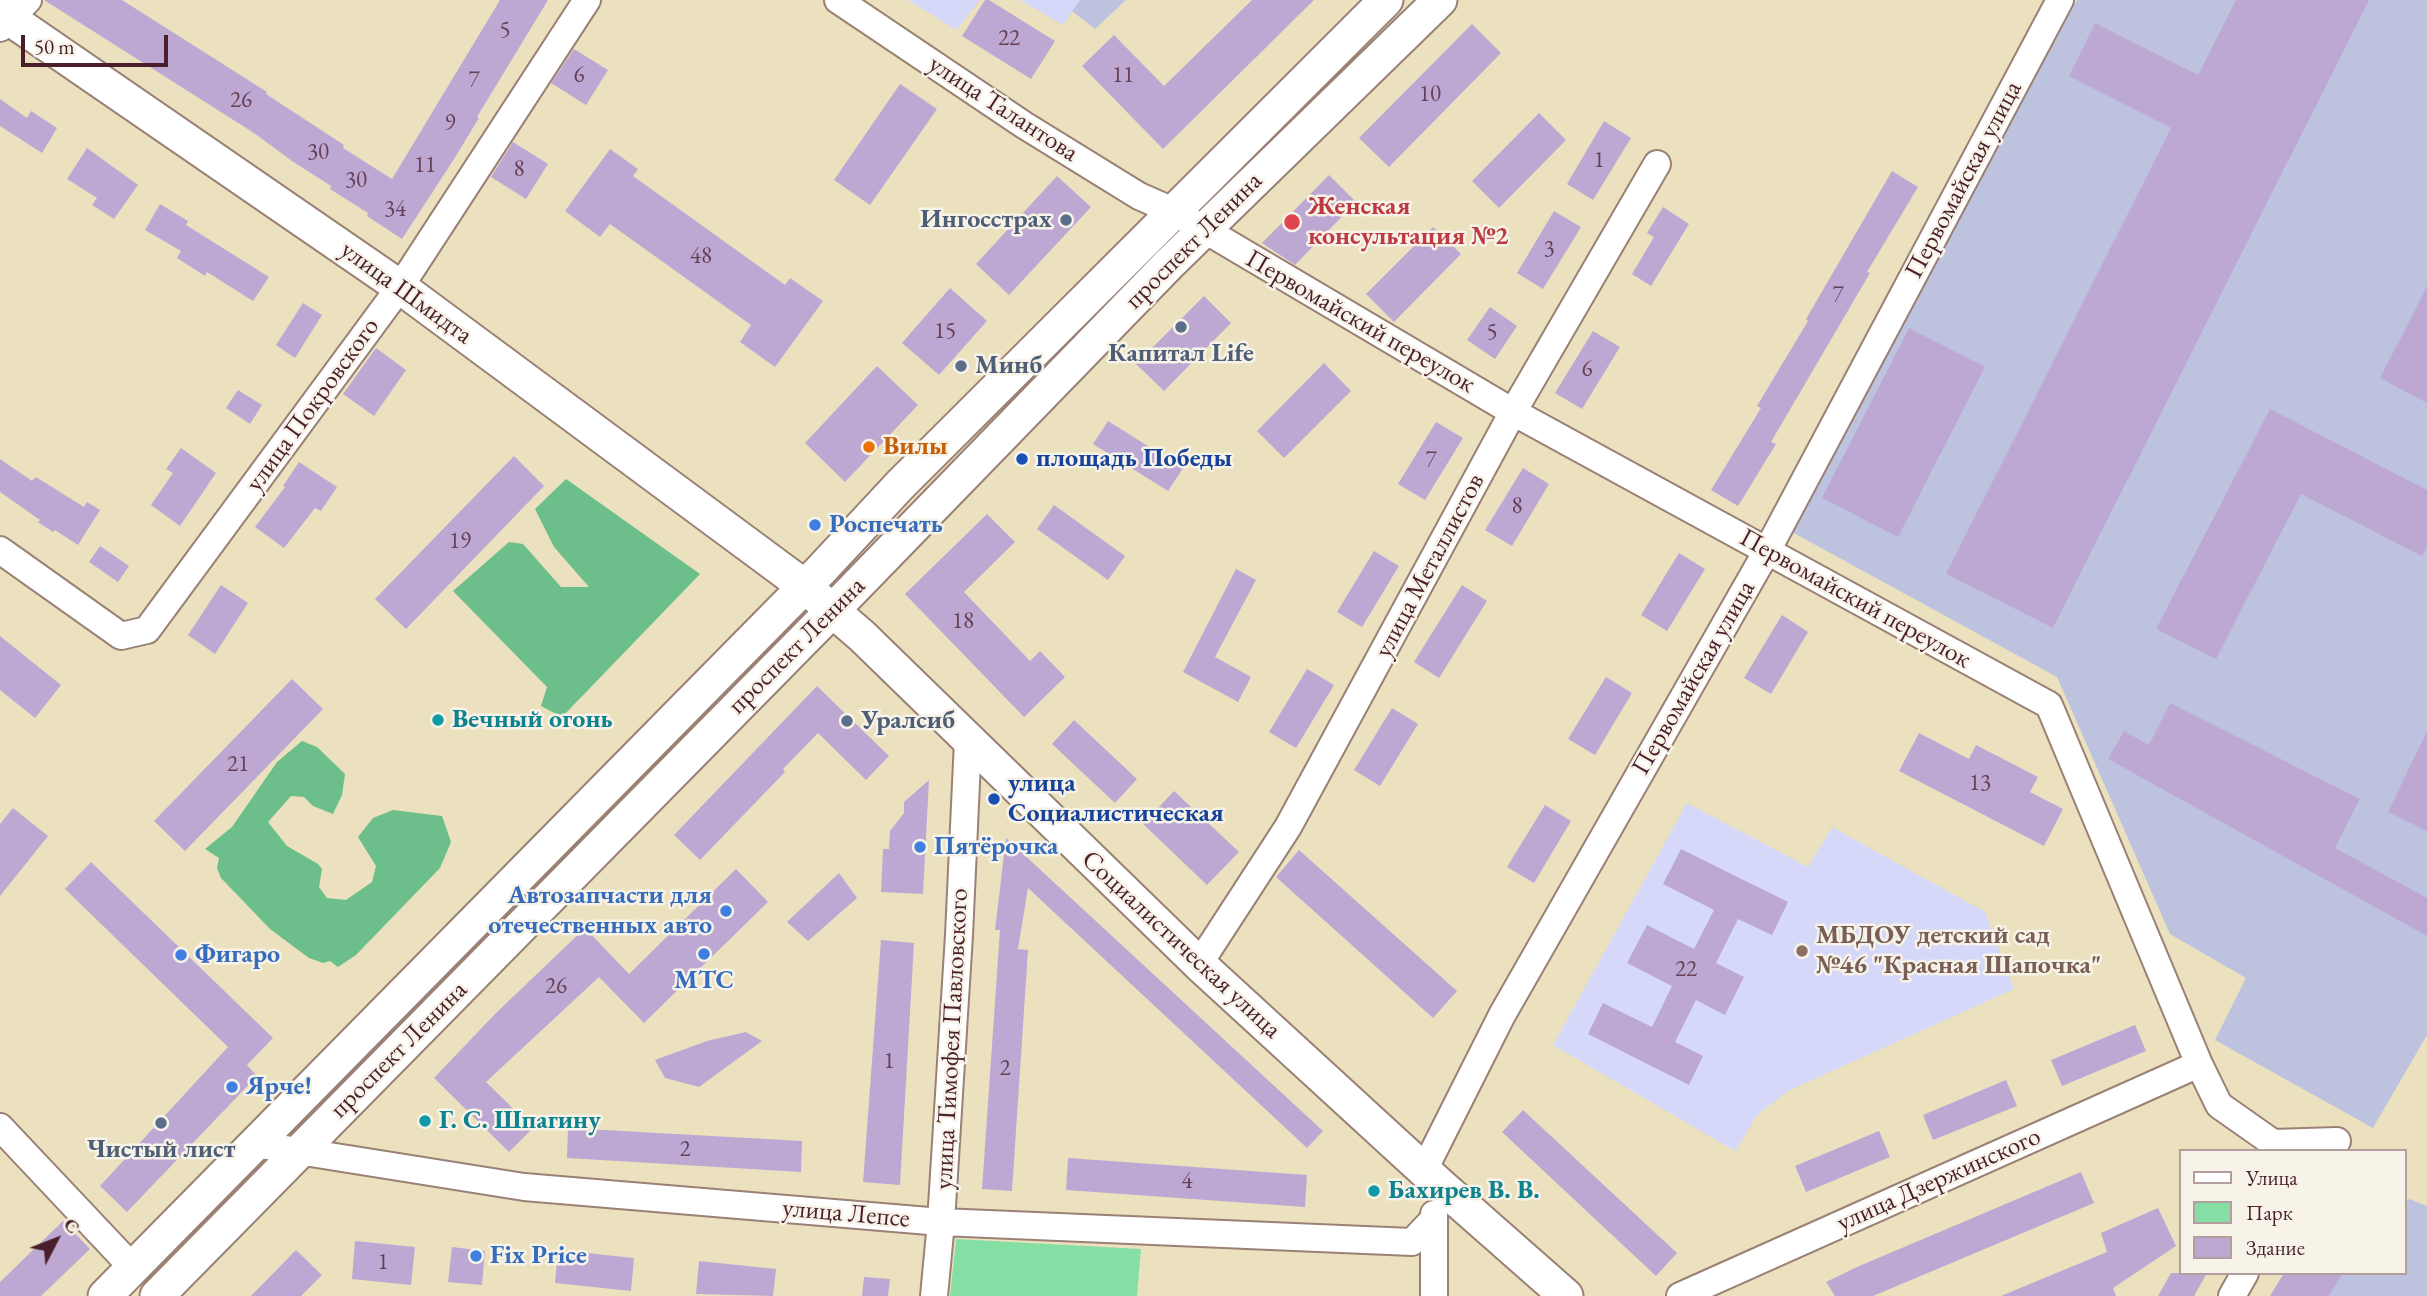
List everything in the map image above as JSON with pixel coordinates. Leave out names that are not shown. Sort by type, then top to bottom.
[{"type":"main road","name":"проспект Ленина","points":[[104,1296],[804,586],[900,485],[1385,0]]},
{"type":"main road","name":"проспект Ленина","points":[[157,1296],[1204,230],[1440,0]]},
{"type":"main road","name":"улица Шмидта","points":[[9,15],[400,287],[804,586]]},
{"type":"main road","name":"Социалистическая улица","points":[[804,586],[833,610],[1199,964],[1566,1296]]},
{"type":"street","name":"улица Покровского","points":[[0,550],[121,636],[146,630],[400,287],[587,0]]},
{"type":"street","name":"улица Талантова","points":[[838,0],[1024,125],[1139,196],[1173,211]]},
{"type":"street","name":"Первомайская улица","points":[[1434,1296],[1432,1177],[1502,1015],[1767,551],[2060,0]]},
{"type":"street","name":"улица Металлистов","points":[[1199,964],[1288,827],[1513,412],[1657,164]]},
{"type":"street","name":"Первомайский переулок","points":[[1173,211],[1513,412],[2049,705],[2199,1064],[2219,1105],[2273,1143],[2337,1141]]},
{"type":"street","name":"улица Тимофея Павловского","points":[[934,1296],[959,935],[968,740]]},
{"type":"street","name":"улица Дзержинского","points":[[1680,1296],[2199,1064]]},
{"type":"street","points":[[0,1127],[132,1268]]},
{"type":"street","name":"улица Лепсе","points":[[254,1144],[524,1187],[941,1222],[1412,1242],[1432,1221]]},
{"type":"street","points":[[2232,1296],[2244,1275]]},
{"type":"shaded area","points":[[908,0],[980,0],[956,30]]},
{"type":"shaded area","points":[[1020,0],[1080,0],[1063,25]]},
{"type":"shaded area","points":[[1080,0],[1126,0],[1095,29],[1072,11]]},
{"type":"shaded area","points":[[2077,0],[2427,0],[2427,1035],[2373,1128],[2215,1040],[2246,978],[2170,934],[2057,677],[1790,531]]},
{"type":"shaded area","name":"МБДОУ детский сад №46 \"Красная Шапочка\"","points":[[1687,803],[1808,867],[1832,827],[1985,912],[2014,989],[1788,1091],[1757,1115],[1735,1151],[1553,1045]]},
{"type":"shaded area","points":[[2409,1199],[2427,1206],[2427,1296],[2313,1296],[2325,1275],[2406,1275],[2406,1201]]},
{"type":"green space","points":[[566,479],[700,574],[562,717],[541,706],[547,687],[453,591],[509,542],[523,544],[561,587],[589,587],[554,547],[535,509]]},
{"type":"green space","points":[[302,741],[317,747],[345,774],[342,795],[333,814],[313,806],[304,797],[291,796],[268,822],[287,846],[322,869],[319,887],[327,898],[346,900],[372,882],[376,866],[358,837],[373,818],[393,810],[442,816],[451,842],[440,868],[356,955],[338,967],[330,961],[323,963],[309,958],[270,929],[221,878],[217,868],[219,858],[205,849],[232,827],[277,762]]},
{"type":"green space","points":[[956,1239],[1141,1249],[1137,1296],[950,1296]]},
{"type":"building","points":[[44,0],[122,0],[267,92],[266,94],[344,145],[343,148],[392,179],[500,0],[548,0],[454,159],[402,239],[254,133]]},
{"type":"building","points":[[985,0],[1055,41],[1031,79],[962,36]]},
{"type":"building","points":[[1252,0],[1314,0],[1163,149],[1082,66],[1114,35],[1164,86]]},
{"type":"building","points":[[2236,0],[2369,0],[2053,628],[1946,574],[2171,128],[2069,76],[2095,23],[2198,75]]},
{"type":"building","points":[[1472,24],[1501,53],[1389,167],[1359,138]]},
{"type":"building","points":[[574,49],[608,70],[586,105],[551,83]]},
{"type":"building","points":[[900,84],[937,109],[870,205],[834,180]]},
{"type":"building","points":[[0,99],[27,118],[31,111],[57,128],[42,153],[0,126]]},
{"type":"building","points":[[1539,113],[1566,140],[1499,208],[1472,181]]},
{"type":"building","points":[[1604,121],[1631,138],[1593,200],[1567,184]]},
{"type":"building","points":[[513,142],[548,164],[526,199],[491,177]]},
{"type":"building","points":[[87,148],[138,185],[114,219],[92,205],[97,198],[67,179]]},
{"type":"building","points":[[610,149],[638,169],[633,176],[785,285],[790,278],[823,301],[775,367],[740,342],[751,325],[610,224],[600,237],[565,211]]},
{"type":"building","points":[[1892,171],[1918,187],[1771,442],[1776,444],[1738,506],[1711,490],[1761,408],[1757,406]]},
{"type":"building","points":[[1329,175],[1356,202],[1295,265],[1262,243]]},
{"type":"building","points":[[1057,176],[1091,207],[1009,295],[976,264]]},
{"type":"building","points":[[160,204],[188,221],[186,225],[269,277],[253,301],[207,272],[205,276],[177,258],[181,251],[145,230]]},
{"type":"building","points":[[1663,207],[1689,224],[1651,286],[1632,274],[1654,237],[1647,233]]},
{"type":"building","points":[[1554,211],[1581,227],[1543,289],[1517,273]]},
{"type":"building","points":[[1433,227],[1461,254],[1394,322],[1366,294]]},
{"type":"building","points":[[2427,287],[2427,403],[2380,378]]},
{"type":"building","points":[[950,288],[987,321],[939,375],[902,343]]},
{"type":"building","points":[[1204,296],[1231,323],[1164,391],[1136,364]]},
{"type":"building","points":[[303,303],[322,315],[295,358],[276,345]]},
{"type":"building","points":[[1490,307],[1517,326],[1495,359],[1467,340]]},
{"type":"building","points":[[1909,328],[1985,367],[1898,537],[1822,498]]},
{"type":"building","points":[[1593,331],[1620,347],[1582,409],[1555,393]]},
{"type":"building","points":[[376,348],[406,370],[374,416],[343,394]]},
{"type":"building","points":[[1324,363],[1351,391],[1284,458],[1257,431]]},
{"type":"building","points":[[877,366],[918,405],[845,482],[805,443]]},
{"type":"building","points":[[238,390],[262,405],[250,424],[226,408]]},
{"type":"building","points":[[2270,409],[2427,490],[2427,547],[2422,556],[2301,494],[2216,659],[2156,629]]},
{"type":"building","points":[[1108,421],[1183,468],[1168,491],[1093,444]]},
{"type":"building","points":[[1436,422],[1463,438],[1425,500],[1398,484]]},
{"type":"building","points":[[181,448],[216,473],[180,526],[151,505],[173,473],[166,469]]},
{"type":"building","points":[[514,456],[544,486],[406,629],[375,599]]},
{"type":"building","points":[[0,459],[32,481],[36,477],[84,507],[87,502],[100,510],[78,545],[38,522],[40,520],[0,492]]},
{"type":"building","points":[[299,462],[337,487],[321,511],[315,508],[284,548],[255,527],[285,487],[283,486]]},
{"type":"building","points":[[1523,468],[1549,484],[1512,546],[1485,530]]},
{"type":"building","points":[[1054,505],[1125,556],[1108,580],[1037,529]]},
{"type":"building","points":[[987,514],[1015,542],[964,592],[1030,661],[1040,651],[1065,677],[1024,717],[905,594]]},
{"type":"building","points":[[100,546],[129,566],[118,582],[89,562]]},
{"type":"building","points":[[1374,551],[1399,566],[1362,627],[1337,612]]},
{"type":"building","points":[[1679,553],[1705,569],[1667,631],[1641,615]]},
{"type":"building","points":[[1236,569],[1256,580],[1215,657],[1251,677],[1238,702],[1183,672]]},
{"type":"building","points":[[221,585],[248,603],[215,654],[188,635]]},
{"type":"building","points":[[1462,585],[1487,601],[1439,678],[1414,662]]},
{"type":"building","points":[[1782,615],[1808,632],[1771,694],[1744,678]]},
{"type":"building","points":[[0,636],[61,685],[35,718],[0,690]]},
{"type":"building","points":[[1307,669],[1334,685],[1296,748],[1269,732]]},
{"type":"building","points":[[1606,677],[1632,693],[1595,755],[1568,739]]},
{"type":"building","points":[[292,679],[323,709],[185,851],[154,821]]},
{"type":"building","points":[[817,686],[889,756],[866,780],[818,733],[783,769],[785,772],[700,860],[674,835]]},
{"type":"building","points":[[2170,703],[2360,799],[2335,848],[2427,898],[2427,936],[2108,759],[2124,731],[2149,745]]},
{"type":"building","points":[[1392,708],[1418,724],[1380,786],[1354,770]]},
{"type":"building","points":[[1074,720],[1137,779],[1115,803],[1052,744]]},
{"type":"building","points":[[2427,731],[2427,831],[2388,812]]},
{"type":"building","points":[[1919,733],[1969,759],[1976,745],[2038,777],[2030,792],[2063,809],[2044,846],[1899,771]]},
{"type":"building","points":[[929,780],[923,894],[881,892],[883,849],[889,849],[890,831],[904,813],[904,802]]},
{"type":"building","points":[[1174,791],[1239,852],[1207,885],[1143,824]]},
{"type":"building","points":[[1545,805],[1571,821],[1534,883],[1507,867]]},
{"type":"building","points":[[13,808],[48,836],[0,896],[0,824]]},
{"type":"building","points":[[1006,838],[1323,1131],[1307,1148],[1028,888],[1018,949],[1028,950],[1012,1191],[982,1189],[1000,930],[995,930]]},
{"type":"building","points":[[1681,849],[1788,902],[1772,935],[1738,919],[1716,963],[1744,977],[1725,1015],[1696,1000],[1675,1042],[1703,1056],[1689,1085],[1588,1034],[1603,1003],[1652,1027],[1672,986],[1627,963],[1647,925],[1694,949],[1714,910],[1663,884]]},
{"type":"building","points":[[1299,850],[1457,991],[1433,1018],[1276,877]]},
{"type":"building","points":[[91,862],[273,1038],[247,1065],[257,1076],[127,1212],[100,1186],[228,1047],[65,889]]},
{"type":"building","points":[[736,869],[768,902],[644,1023],[599,977],[486,1082],[533,1128],[509,1152],[434,1078],[495,1014],[585,928],[629,974]]},
{"type":"building","points":[[839,873],[857,898],[808,941],[787,922]]},
{"type":"building","points":[[881,940],[914,943],[900,1185],[863,1182]]},
{"type":"building","points":[[2135,1025],[2146,1051],[2062,1086],[2051,1060]]},
{"type":"building","points":[[746,1032],[762,1041],[699,1087],[665,1078],[655,1060],[707,1041]]},
{"type":"building","points":[[2006,1080],[2017,1106],[1933,1140],[1923,1115]]},
{"type":"building","points":[[1523,1110],[1677,1253],[1656,1276],[1502,1132]]},
{"type":"building","points":[[568,1128],[802,1141],[801,1172],[567,1158]]},
{"type":"building","points":[[1879,1131],[1890,1157],[1806,1192],[1795,1166]]},
{"type":"building","points":[[1068,1158],[1307,1175],[1305,1207],[1066,1190]]},
{"type":"building","points":[[2081,1172],[2094,1203],[1873,1296],[1835,1296],[1826,1282],[1857,1267]]},
{"type":"building","points":[[2158,1208],[2176,1246],[2113,1288],[2116,1296],[2001,1296],[2107,1252],[2101,1233]]},
{"type":"building","points":[[63,1221],[90,1249],[41,1296],[0,1296],[0,1282]]},
{"type":"building","points":[[355,1241],[415,1247],[411,1285],[352,1279]]},
{"type":"building","points":[[452,1247],[485,1251],[482,1285],[448,1282]]},
{"type":"building","points":[[296,1250],[322,1275],[301,1296],[251,1296]]},
{"type":"building","points":[[558,1250],[634,1258],[631,1291],[555,1283]]},
{"type":"building","points":[[699,1261],[776,1269],[773,1296],[696,1294]]},
{"type":"building","points":[[2171,1273],[2206,1275],[2194,1296],[2158,1296]]},
{"type":"building","points":[[2283,1275],[2342,1275],[2329,1296],[2270,1296]]},
{"type":"building","points":[[864,1277],[890,1279],[888,1296],[862,1296]]},
{"type":"place","name":"Ингосстрах","points":[[1066,220]]},
{"type":"place","name":"Женская консультация №2","points":[[1292,222]]},
{"type":"place","name":"Капитал Life","points":[[1181,327]]},
{"type":"place","name":"Минб","points":[[961,366]]},
{"type":"place","name":"Вилы","points":[[869,447]]},
{"type":"place","name":"площадь Победы","points":[[1022,459]]},
{"type":"place","name":"Роспечать","points":[[815,525]]},
{"type":"place","name":"Вечный огонь","points":[[438,720]]},
{"type":"place","name":"Уралсиб","points":[[847,721]]},
{"type":"place","name":"улица Социалистическая","points":[[994,799]]},
{"type":"place","name":"Пятёрочка","points":[[920,847]]},
{"type":"place","name":"Автозапчасти для отечественных авто","points":[[726,911]]},
{"type":"place","name":"МБДОУ детский сад №46 \"Красная Шапочка\"","points":[[1802,951]]},
{"type":"place","name":"МТС","points":[[704,954]]},
{"type":"place","name":"Фигаро","points":[[181,955]]},
{"type":"place","name":"Ярче!","points":[[232,1087]]},
{"type":"place","name":"Г. С. Шпагину","points":[[425,1121]]},
{"type":"place","name":"Чистый лист","points":[[161,1123]]},
{"type":"place","name":"Бахирев В. В.","points":[[1374,1191]]},
{"type":"place","name":"Fix Price","points":[[476,1256]]}]
